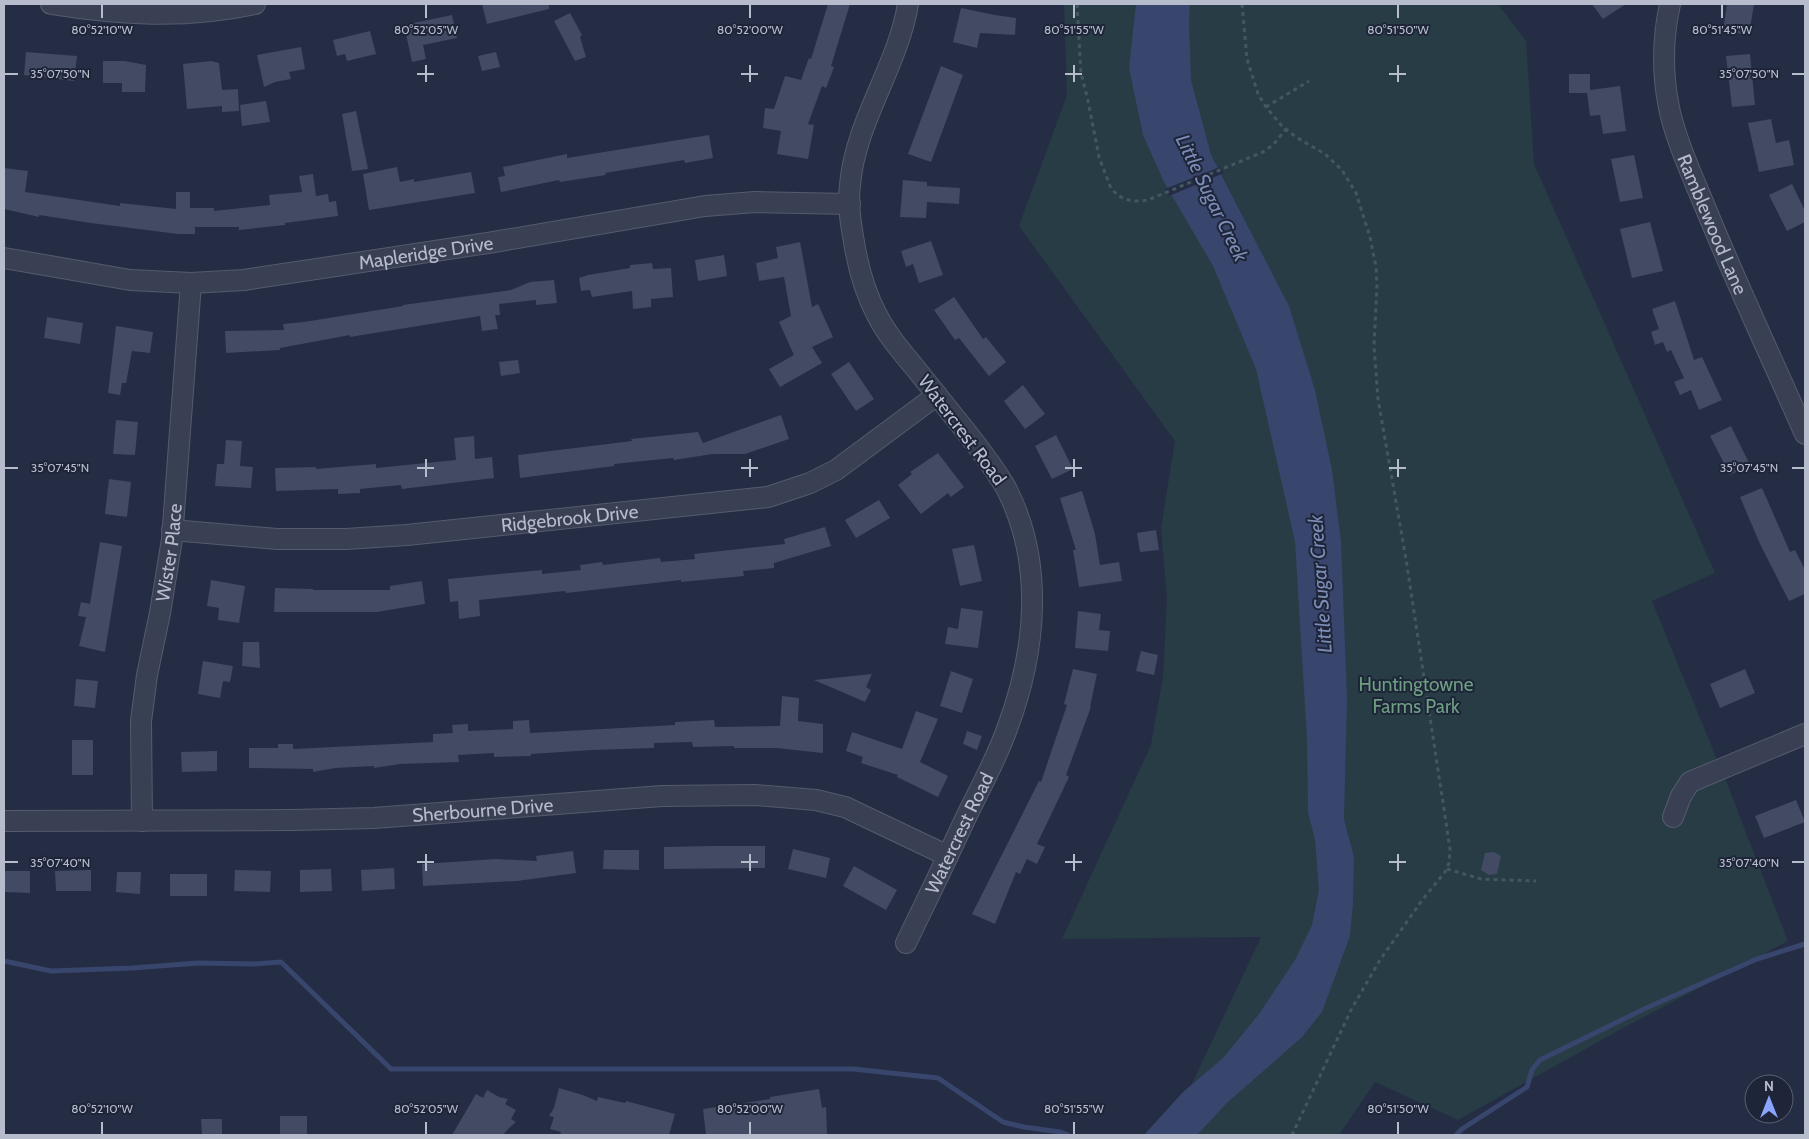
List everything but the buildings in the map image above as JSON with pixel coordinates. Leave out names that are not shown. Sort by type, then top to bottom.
[{"type":"street","points":[[51,4],[106,12],[172,15],[221,11],[255,4]]},
{"type":"street","name":"Watercrest Road","points":[[906,943],[1008,728],[1022,683],[1028,653],[1033,600],[1027,552],[1020,524],[1007,490],[990,461],[892,340],[877,316],[858,265],[850,204],[852,169],[861,137],[896,48],[908,4]]},
{"type":"street","name":"Ramblewood Lane","points":[[1670,4],[1665,26],[1664,69],[1668,103],[1674,126],[1724,253],[1805,434]]},
{"type":"street","name":"Mapleridge Drive","points":[[4,258],[130,280],[191,283],[244,280],[488,243],[705,206],[755,202],[850,204]]},
{"type":"street","name":"Wister Place","points":[[142,821],[141,721],[172,530],[191,283]]},
{"type":"street","name":"Ridgebrook Drive","points":[[172,530],[277,539],[346,539],[406,535],[761,498],[810,484],[836,470],[937,395]]},
{"type":"street","points":[[1673,817],[1681,796],[1690,782],[1805,734]]},
{"type":"street","name":"Sherbourne Drive","points":[[4,821],[374,818],[662,796],[772,795],[816,800],[845,807],[948,856]]},
{"type":"path","points":[[1077,4],[1081,73],[1103,169],[1112,190],[1127,200],[1139,202],[1148,200],[1248,159],[1269,148],[1286,129]]},
{"type":"path","points":[[1242,4],[1249,69],[1258,94],[1266,108],[1286,129],[1305,143],[1325,154],[1342,170],[1356,193],[1370,237],[1376,267],[1377,285],[1374,346],[1378,399],[1406,559],[1450,849],[1447,869],[1372,972],[1352,1008],[1292,1135]]},
{"type":"path","points":[[1266,108],[1309,81]]},
{"type":"path","points":[[1447,869],[1481,879],[1536,881]]},
{"type":"green space","name":"Huntingtowne Farms Park","points":[[1064,4],[1498,4],[1526,41],[1534,164],[1715,573],[1652,601],[1728,786],[1788,941],[1623,1028],[1458,1120],[1375,1082],[1339,1135],[1172,1135],[1191,1086],[1261,937],[1062,939],[1151,745],[1163,676],[1167,598],[1161,528],[1175,441],[1019,226],[1067,95]]},
{"type":"water","name":"Little Sugar Creek","points":[[1136,4],[1190,4],[1191,80],[1211,155],[1289,306],[1315,390],[1332,470],[1341,542],[1347,698],[1344,819],[1354,857],[1350,936],[1322,1012],[1302,1037],[1227,1103],[1197,1135],[1144,1135],[1183,1092],[1223,1058],[1259,1014],[1295,960],[1312,925],[1319,890],[1315,840],[1308,812],[1307,739],[1295,542],[1256,369],[1213,266],[1164,182],[1143,135],[1129,68]]},
{"type":"pier","points":[[1220,167],[1224,173],[1169,196],[1165,189]]},
{"type":"waterway","points":[[1456,1135],[1462,1129],[1527,1087],[1532,1070],[1540,1060],[1644,1009],[1757,959],[1805,944]]},
{"type":"waterway","points":[[4,961],[51,971],[198,963],[253,964],[281,962],[391,1069],[853,1069],[938,1078],[1003,1122],[1068,1135]]}]
